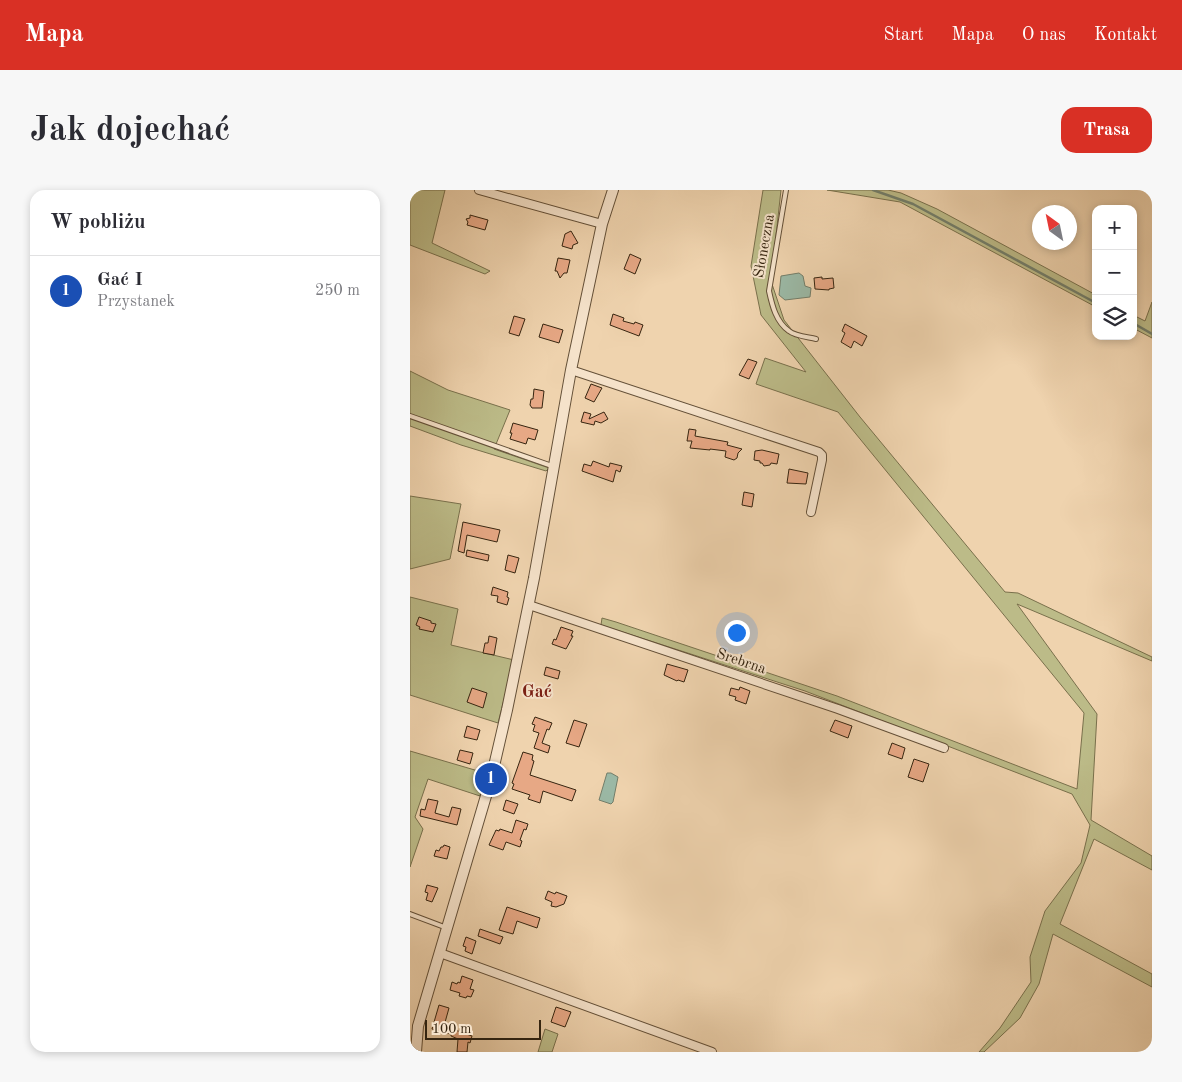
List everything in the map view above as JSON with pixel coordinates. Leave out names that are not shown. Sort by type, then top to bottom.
[{"type":"street","points":[[479,190],[602,224]]},
{"type":"street","points":[[416,1052],[418,1026],[490,779],[507,710],[529,604],[570,370],[602,224],[614,190]]},
{"type":"street","points":[[570,370],[819,452],[822,455],[822,460],[811,512]]},
{"type":"street","name":"Srebrna","points":[[529,604],[838,709],[944,748]]},
{"type":"street","points":[[440,953],[712,1052]]},
{"type":"lane","name":"Słoneczna","points":[[786,190],[769,291],[772,306],[780,322],[789,332],[816,339]]},
{"type":"lane","points":[[410,416],[554,467]]},
{"type":"lane","points":[[410,914],[447,928]]},
{"type":"shaded area","points":[[410,190],[445,190],[432,243],[490,271],[485,274],[410,245]]},
{"type":"shaded area","points":[[763,190],[781,190],[771,281],[784,320],[860,417],[1005,592],[1018,593],[1152,657],[1152,661],[1017,604],[1097,714],[1091,820],[1152,856],[1152,870],[1094,839],[1060,924],[1152,974],[1152,987],[1053,934],[1039,984],[1020,1018],[984,1052],[979,1052],[1000,1028],[1031,982],[1030,957],[1045,911],[1081,863],[1090,825],[1072,794],[805,691],[601,625],[602,618],[616,622],[837,696],[1077,789],[1084,713],[838,412],[756,384],[765,358],[806,372],[761,315],[751,266]]},
{"type":"shaded area","points":[[827,190],[888,190],[901,193],[937,209],[1092,293],[1092,305],[900,202]]},
{"type":"shaded area","points":[[799,273],[803,276],[805,286],[811,288],[810,297],[785,300],[779,295],[781,276]]},
{"type":"shaded area","points":[[1152,302],[1152,338],[1137,330],[1137,317],[1145,321]]},
{"type":"shaded area","points":[[410,371],[448,390],[510,410],[494,449],[549,468],[546,471],[461,445],[410,426]]},
{"type":"shaded area","points":[[410,496],[461,504],[450,559],[410,569]]},
{"type":"shaded area","points":[[410,597],[458,609],[451,645],[514,660],[498,723],[410,695]]},
{"type":"shaded area","points":[[410,751],[485,773],[480,796],[428,779],[415,817],[423,829],[410,867]]},
{"type":"shaded area","points":[[607,773],[618,777],[611,804],[599,800]]},
{"type":"shaded area","points":[[545,1029],[558,1034],[552,1052],[538,1052]]},
{"type":"building","points":[[470,215],[488,220],[485,230],[467,225],[466,219],[470,218]]},
{"type":"building","points":[[571,231],[578,243],[573,245],[572,249],[562,246],[565,234]]},
{"type":"building","points":[[630,254],[641,259],[635,274],[624,269]]},
{"type":"building","points":[[558,258],[570,260],[567,273],[564,273],[560,278],[557,271],[555,271]]},
{"type":"building","points":[[822,277],[822,279],[833,278],[834,288],[829,290],[815,289],[814,278]]},
{"type":"building","points":[[613,314],[624,318],[623,321],[643,325],[639,336],[610,325]]},
{"type":"building","points":[[514,316],[525,319],[519,336],[509,333]]},
{"type":"building","points":[[543,324],[563,330],[559,343],[539,337]]},
{"type":"building","points":[[845,324],[867,336],[862,346],[854,341],[851,348],[841,342],[845,333],[842,331]]},
{"type":"building","points":[[748,359],[757,362],[749,379],[739,375]]},
{"type":"building","points":[[591,384],[602,388],[594,402],[585,398]]},
{"type":"building","points":[[534,389],[544,391],[542,408],[532,408],[530,405]]},
{"type":"building","points":[[584,412],[591,414],[589,419],[604,412],[608,419],[601,423],[595,421],[594,425],[581,422]]},
{"type":"building","points":[[513,423],[538,430],[535,440],[528,438],[526,444],[510,439]]},
{"type":"building","points":[[689,429],[696,430],[695,436],[728,442],[727,445],[742,449],[734,460],[725,457],[726,451],[690,448],[692,441],[687,441]]},
{"type":"building","points":[[762,450],[779,454],[777,464],[771,463],[764,466],[760,461],[754,460],[755,451]]},
{"type":"building","points":[[593,461],[609,467],[610,463],[622,466],[620,472],[616,470],[613,482],[582,471],[584,464],[591,466]]},
{"type":"building","points":[[789,469],[808,473],[806,484],[787,483]]},
{"type":"building","points":[[744,492],[754,494],[752,507],[742,505]]},
{"type":"building","points":[[463,522],[500,530],[497,542],[467,535],[464,553],[458,551]]},
{"type":"building","points":[[467,550],[489,555],[488,561],[466,556]]},
{"type":"building","points":[[508,555],[519,558],[515,573],[505,570]]},
{"type":"building","points":[[493,587],[508,592],[507,605],[497,602],[498,596],[491,595]]},
{"type":"building","points":[[419,617],[436,624],[433,632],[419,629],[420,627],[416,625]]},
{"type":"building","points":[[561,627],[573,631],[571,636],[573,636],[566,649],[552,644],[554,639],[556,640]]},
{"type":"building","points":[[489,636],[497,638],[494,655],[483,653]]},
{"type":"building","points":[[667,664],[688,670],[684,682],[664,675]]},
{"type":"building","points":[[546,667],[560,671],[558,679],[544,675]]},
{"type":"building","points":[[740,687],[750,691],[746,704],[735,700],[736,697],[729,695],[731,688],[739,690]]},
{"type":"building","points":[[472,688],[487,693],[483,708],[467,702]]},
{"type":"building","points":[[535,717],[552,723],[549,730],[547,729],[542,743],[550,746],[548,753],[534,748],[539,733],[533,731],[535,725],[532,724]]},
{"type":"building","points":[[574,720],[587,724],[579,747],[566,743]]},
{"type":"building","points":[[835,720],[852,726],[848,738],[830,731]]},
{"type":"building","points":[[467,726],[480,730],[477,740],[464,737]]},
{"type":"building","points":[[892,743],[905,748],[902,759],[888,754]]},
{"type":"building","points":[[460,750],[473,753],[470,764],[457,760]]},
{"type":"building","points":[[523,752],[533,755],[532,760],[534,761],[530,775],[576,790],[572,801],[543,791],[540,803],[528,799],[530,795],[512,789],[514,784],[512,783]]},
{"type":"building","points":[[914,759],[929,764],[923,782],[908,777]]},
{"type":"building","points":[[428,799],[438,801],[435,813],[449,817],[452,807],[461,809],[457,825],[420,816],[421,809],[425,810]]},
{"type":"building","points":[[506,800],[518,804],[514,814],[503,810]]},
{"type":"building","points":[[516,820],[528,824],[520,840],[522,841],[520,847],[506,842],[503,850],[489,845],[496,830],[499,831],[500,829],[512,833]]},
{"type":"building","points":[[444,845],[450,847],[447,859],[434,856],[436,850],[439,851]]},
{"type":"building","points":[[427,885],[438,888],[432,902],[426,900],[428,893],[425,892]]},
{"type":"building","points":[[548,891],[567,896],[564,904],[556,907],[551,906],[552,902],[545,899]]},
{"type":"building","points":[[507,907],[540,918],[537,928],[517,921],[513,934],[499,930]]},
{"type":"building","points":[[480,929],[503,937],[500,944],[478,936]]},
{"type":"building","points":[[466,937],[476,941],[472,954],[465,951],[466,947],[463,946]]},
{"type":"building","points":[[462,976],[473,980],[470,989],[474,990],[471,997],[459,996],[460,993],[450,990],[452,982],[460,983]]},
{"type":"building","points":[[439,1005],[449,1008],[444,1026],[472,1036],[470,1043],[468,1042],[467,1052],[457,1052],[458,1039],[451,1036],[451,1034],[432,1029]]},
{"type":"building","points":[[556,1007],[571,1012],[565,1027],[551,1022]]},
{"type":"waterway","points":[[873,190],[913,204],[1092,301]]},
{"type":"waterway","points":[[1137,325],[1152,334]]},
{"type":"place","name":"Gać I","points":[[491,779]]},
{"type":"district","name":"Gać","points":[[537,692]]}]
